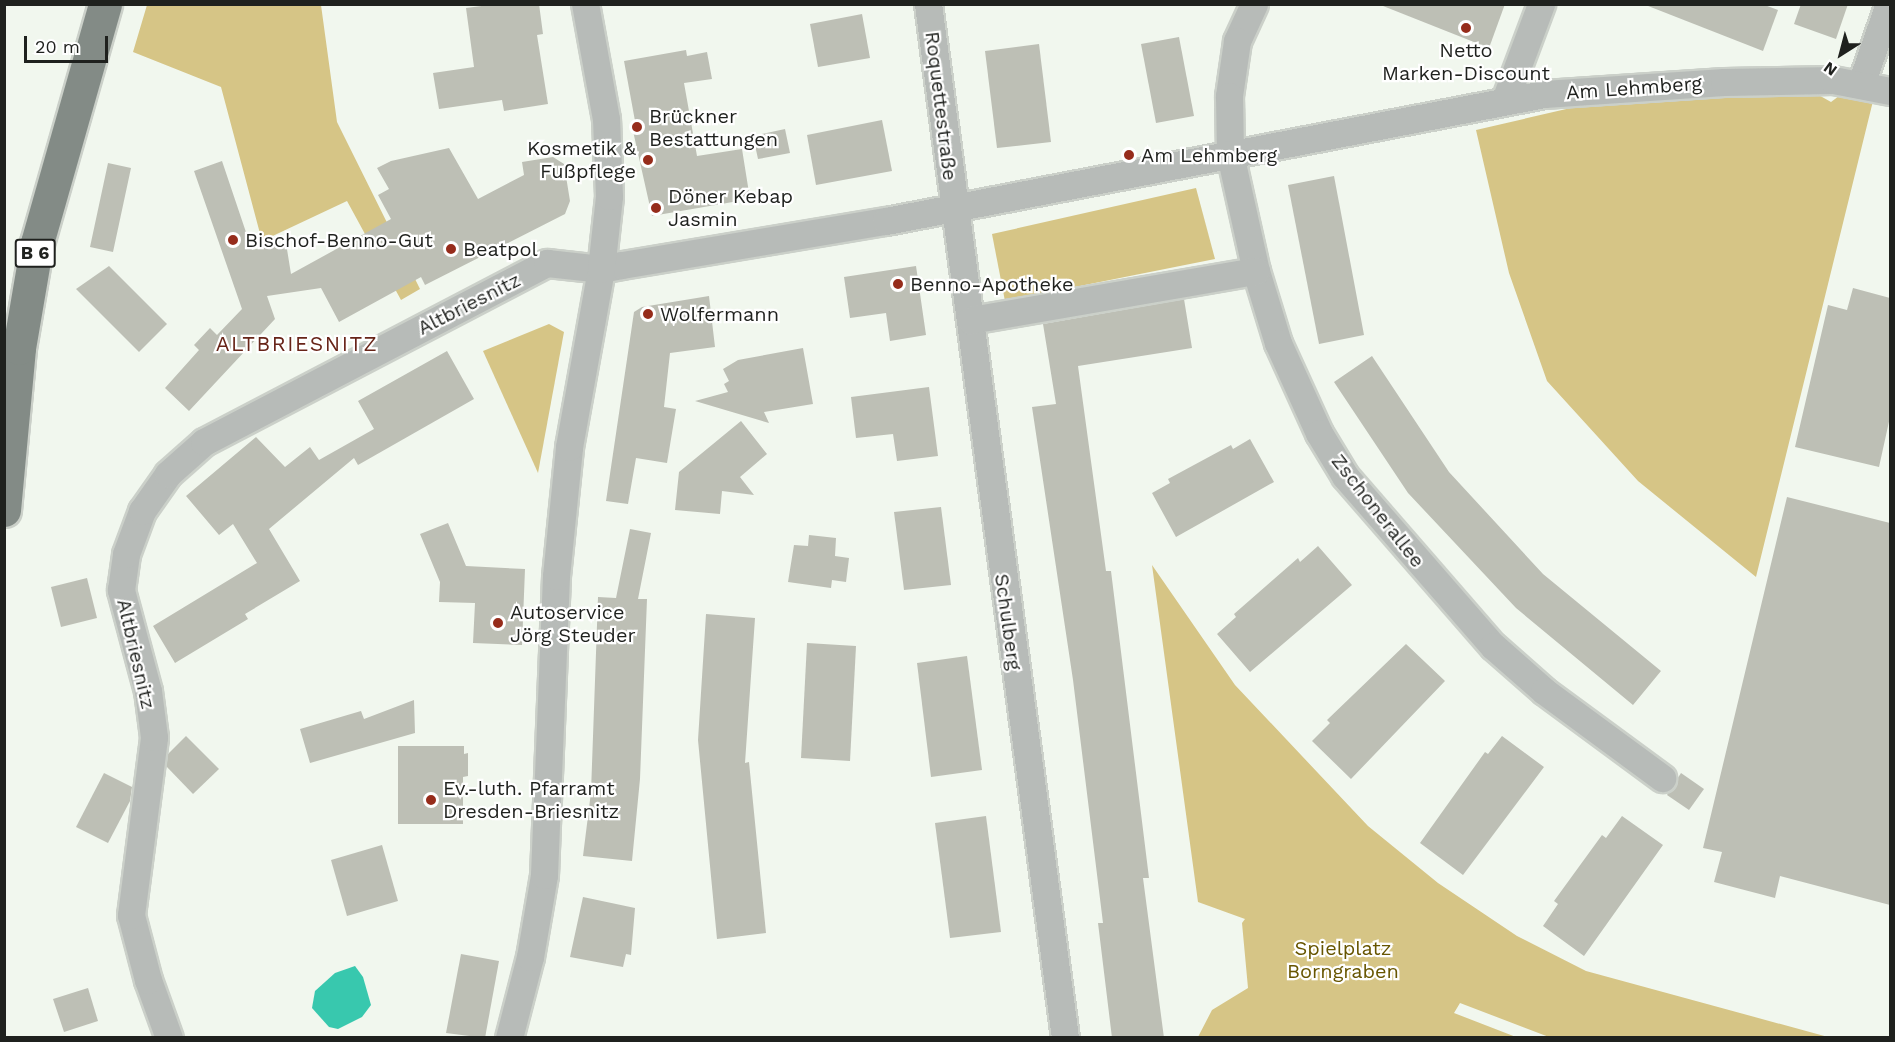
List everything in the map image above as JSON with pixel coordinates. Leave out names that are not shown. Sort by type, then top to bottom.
[{"type":"main road","name":"B 6","points":[[4,510],[19,348],[37,243],[105,4]]},
{"type":"street","points":[[509,1038],[530,957],[544,875],[556,576],[569,447],[601,269],[609,196],[606,120],[585,4]]},
{"type":"street","name":"Roquettestraße","points":[[928,4],[953,207]]},
{"type":"street","name":"Zschonerallee","points":[[1254,4],[1237,41],[1229,96],[1230,154],[1256,271],[1286,367],[1345,476],[1492,646],[1544,691],[1662,778]]},
{"type":"street","points":[[1505,99],[1541,4]]},
{"type":"street","points":[[1861,84],[1889,4]]},
{"type":"street","name":"Am Lehmberg","points":[[601,269],[953,207],[1505,99],[1724,82],[1833,80],[1890,91]]},
{"type":"street","name":"Schulberg","points":[[953,207],[971,320],[1010,642],[1065,1038]]},
{"type":"street","name":"Altbriesnitz","points":[[170,1038],[148,980],[131,915],[154,737],[148,691],[121,590],[126,554],[142,511],[168,474],[204,442],[261,411],[547,263],[601,269]]},
{"type":"street","points":[[971,320],[1256,271]]},
{"type":"green space","points":[[147,5],[321,5],[337,122],[420,289],[401,300],[347,201],[262,241],[221,87],[133,52]]},
{"type":"green space","points":[[1759,93],[1815,93],[1831,102],[1839,96],[1873,101],[1756,577],[1638,481],[1547,381],[1509,273],[1476,130],[1575,107]]},
{"type":"green space","points":[[1196,188],[1215,259],[1005,301],[992,234]]},
{"type":"green space","points":[[549,324],[564,332],[538,473],[483,351]]},
{"type":"green space","name":"Spielplatz Borngraben","points":[[1152,565],[1235,685],[1368,826],[1438,883],[1517,936],[1586,971],[1828,1037],[1549,1037],[1460,1003],[1454,1013],[1516,1037],[1198,1037],[1212,1010],[1248,988],[1242,923],[1245,919],[1198,902]]},
{"type":"shaded area","points":[[355,966],[363,977],[371,1005],[362,1017],[338,1029],[329,1027],[312,1008],[315,991],[335,973]]},
{"type":"building","points":[[497,4],[539,4],[543,34],[537,35],[548,104],[504,111],[502,100],[439,109],[433,73],[474,67],[466,8]]},
{"type":"building","name":"Netto Marken-Discount","points":[[1378,4],[1505,4],[1489,48]]},
{"type":"building","points":[[1643,4],[1762,4],[1778,10],[1763,51]]},
{"type":"building","points":[[1801,4],[1848,4],[1836,39],[1794,24]]},
{"type":"building","points":[[862,14],[870,58],[818,67],[810,24]]},
{"type":"building","points":[[1179,37],[1194,116],[1156,123],[1141,44]]},
{"type":"building","points":[[1039,44],[1051,142],[997,148],[985,51]]},
{"type":"building","points":[[686,50],[687,56],[707,52],[712,79],[684,83],[697,156],[742,149],[750,199],[652,216],[631,122],[635,121],[624,61]]},
{"type":"building","points":[[882,120],[892,171],[816,185],[807,135]]},
{"type":"building","points":[[785,129],[790,153],[758,159],[753,136]]},
{"type":"building","points":[[449,148],[478,199],[524,175],[522,162],[553,157],[564,164],[570,201],[565,214],[425,285],[421,277],[339,322],[321,288],[267,296],[275,319],[189,411],[165,388],[199,350],[194,345],[210,328],[217,335],[242,309],[194,171],[222,161],[252,250],[286,243],[291,274],[391,219],[378,195],[389,189],[377,168],[391,161]]},
{"type":"building","points":[[108,163],[131,168],[113,252],[90,247]]},
{"type":"building","points":[[1334,176],[1364,335],[1319,344],[1288,185]]},
{"type":"building","points":[[109,266],[167,324],[139,352],[76,289]]},
{"type":"building","points":[[916,266],[926,335],[890,341],[886,313],[850,318],[844,277]]},
{"type":"building","points":[[1853,288],[1890,298],[1890,417],[1879,467],[1795,447],[1828,305],[1847,310]]},
{"type":"building","points":[[709,296],[715,347],[670,353],[664,407],[676,409],[667,463],[636,458],[628,504],[606,501],[634,312],[642,307]]},
{"type":"building","points":[[1184,299],[1192,348],[1078,366],[1106,571],[1111,571],[1149,878],[1143,878],[1164,1038],[1112,1038],[1098,923],[1103,923],[1073,680],[1032,407],[1056,404],[1043,324]]},
{"type":"building","points":[[803,348],[813,404],[764,412],[769,423],[695,401],[728,392],[724,384],[729,381],[723,369],[738,360]]},
{"type":"building","points":[[447,351],[474,399],[358,465],[354,458],[269,529],[300,581],[245,614],[248,619],[175,663],[153,626],[257,563],[233,524],[219,535],[186,496],[256,437],[285,467],[310,447],[319,460],[374,429],[358,401]]},
{"type":"building","points":[[1372,356],[1449,472],[1543,574],[1661,671],[1633,705],[1516,608],[1408,493],[1334,382]]},
{"type":"building","points":[[929,387],[938,456],[897,461],[893,434],[856,438],[851,397]]},
{"type":"building","points":[[741,421],[767,454],[740,477],[754,495],[722,491],[720,514],[675,510],[679,472]]},
{"type":"building","points":[[1250,439],[1274,482],[1176,537],[1152,493],[1170,483],[1168,479],[1231,445],[1233,449]]},
{"type":"building","points":[[1787,497],[1890,523],[1890,905],[1780,876],[1775,898],[1714,882],[1722,852],[1703,848]]},
{"type":"building","points":[[941,507],[951,585],[904,590],[894,512]]},
{"type":"building","name":"Autoservice Jörg Steuder","points":[[448,523],[466,566],[525,569],[522,645],[473,643],[475,603],[439,602],[440,582],[420,534]]},
{"type":"building","points":[[630,529],[651,533],[638,599],[647,599],[640,779],[632,861],[583,856],[591,792],[598,597],[616,598]]},
{"type":"building","points":[[809,535],[836,538],[835,556],[849,558],[846,582],[832,580],[831,588],[788,582],[794,545],[808,546]]},
{"type":"building","points":[[1318,546],[1352,585],[1250,672],[1217,634],[1236,617],[1234,614],[1298,558],[1300,562]]},
{"type":"building","points":[[87,578],[97,618],[61,627],[51,587]]},
{"type":"building","points":[[706,614],[755,618],[745,763],[749,762],[766,933],[717,939],[698,740]]},
{"type":"building","points":[[807,643],[856,646],[850,761],[801,758]]},
{"type":"building","points":[[1406,644],[1445,681],[1351,779],[1312,741],[1330,723],[1327,720]]},
{"type":"building","points":[[967,656],[982,770],[931,777],[917,663]]},
{"type":"building","points":[[414,700],[415,733],[310,763],[300,729],[361,711],[364,719]]},
{"type":"building","points":[[186,736],[219,769],[193,794],[166,766],[168,754]]},
{"type":"building","points":[[1502,736],[1544,767],[1463,875],[1420,843],[1485,752],[1488,754]]},
{"type":"building","name":"Ev.-luth. Pfarramt Dresden-Briesnitz","points":[[398,746],[464,746],[464,754],[468,753],[468,776],[463,777],[463,824],[398,824]]},
{"type":"building","points":[[104,773],[132,787],[130,801],[108,843],[76,827]]},
{"type":"building","points":[[1681,773],[1704,789],[1689,810],[1667,795]]},
{"type":"building","points":[[986,816],[1001,932],[950,938],[935,823]]},
{"type":"building","points":[[1622,816],[1663,845],[1584,956],[1543,926],[1558,904],[1554,901],[1602,835],[1606,838]]},
{"type":"building","points":[[382,845],[398,901],[347,916],[331,860]]},
{"type":"building","points":[[583,897],[635,908],[631,955],[626,954],[623,967],[570,957]]},
{"type":"building","points":[[461,954],[499,961],[485,1038],[446,1033]]},
{"type":"building","points":[[88,988],[98,1021],[64,1032],[53,999]]},
{"type":"place","name":"Netto Marken-Discount","points":[[1466,28]]},
{"type":"place","name":"Brückner Bestattungen","points":[[637,127]]},
{"type":"place","name":"Am Lehmberg","points":[[1129,155]]},
{"type":"place","name":"Kosmetik & Fußpflege","points":[[648,160]]},
{"type":"place","name":"Döner Kebap Jasmin","points":[[656,208]]},
{"type":"place","name":"Bischof-Benno-Gut","points":[[233,240]]},
{"type":"place","name":"Beatpol","points":[[451,249]]},
{"type":"place","name":"Benno-Apotheke","points":[[898,284]]},
{"type":"place","name":"Wolfermann","points":[[648,314]]},
{"type":"place","name":"Autoservice Jörg Steuder","points":[[498,623]]},
{"type":"place","name":"Ev.-luth. Pfarramt Dresden-Briesnitz","points":[[431,800]]},
{"type":"district","name":"ALTBRIESNITZ","points":[[297,344]]}]
